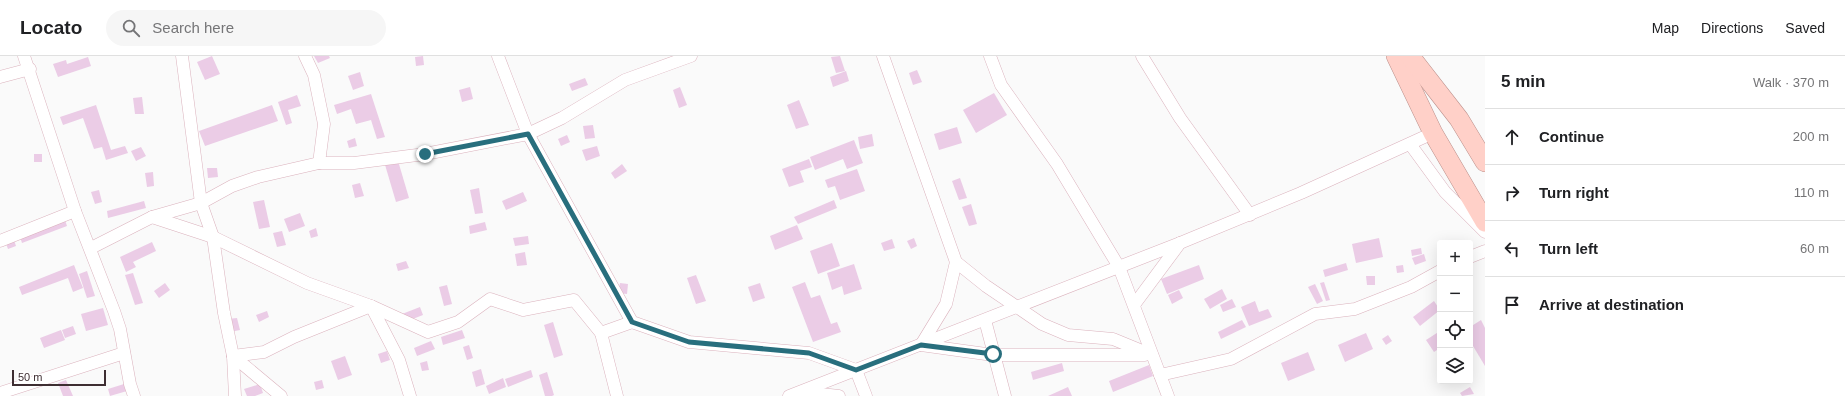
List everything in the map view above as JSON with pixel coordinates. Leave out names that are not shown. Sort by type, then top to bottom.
[{"type":"highway","points":[[1396,56],[1432,133],[1485,222]]},
{"type":"highway","points":[[1410,56],[1459,119],[1485,162]]},
{"type":"street","points":[[24,56],[30,69],[75,211],[91,248],[114,311],[134,396]]},
{"type":"street","points":[[182,56],[201,203],[213,237],[224,313],[233,356],[235,396]]},
{"type":"street","points":[[305,56],[314,74],[324,124],[319,163]]},
{"type":"street","points":[[498,56],[528,134],[632,322]]},
{"type":"street","points":[[91,248],[152,217],[201,203],[232,186],[258,177],[319,163],[382,160],[425,154],[528,134],[562,118],[625,80],[691,56]]},
{"type":"street","points":[[883,56],[956,262],[986,286],[1042,324],[1068,335],[1113,339],[1152,355]]},
{"type":"street","points":[[990,56],[1001,85],[1057,164],[1119,267],[1168,396]]},
{"type":"street","points":[[1142,56],[1180,118],[1250,214]]},
{"type":"street","points":[[0,77],[30,69]]},
{"type":"street","points":[[789,396],[1180,243],[1301,193],[1432,133]]},
{"type":"street","points":[[1410,144],[1445,192],[1485,232]]},
{"type":"street","points":[[0,241],[75,211]]},
{"type":"street","points":[[152,217],[213,237],[307,283],[371,306],[428,332],[458,322],[490,299],[523,310],[574,300],[601,333],[617,396]]},
{"type":"street","points":[[1134,305],[1180,243]]},
{"type":"street","points":[[1473,256],[1485,251]]},
{"type":"street","points":[[921,345],[946,304],[956,262]]},
{"type":"street","points":[[1160,375],[1231,359],[1315,314],[1355,309],[1411,287],[1437,273]]},
{"type":"street","points":[[233,356],[264,352],[294,337],[371,306]]},
{"type":"street","points":[[371,306],[399,360],[410,396]]},
{"type":"street","points":[[984,320],[1005,396]]},
{"type":"street","points":[[601,333],[632,322],[689,342],[809,353],[856,370],[866,396]]},
{"type":"street","points":[[921,345],[993,354],[1152,355]]},
{"type":"street","points":[[3,390],[124,353]]},
{"type":"street","points":[[233,356],[281,396]]},
{"type":"street","points":[[801,391],[838,396]]},
{"type":"building","points":[[212,56],[220,74],[205,80],[197,62]]},
{"type":"building","points":[[314,56],[329,56],[330,58],[318,63]]},
{"type":"building","points":[[423,56],[424,65],[416,66],[415,57]]},
{"type":"building","points":[[840,56],[845,71],[836,73],[831,57]]},
{"type":"building","points":[[88,57],[91,66],[58,77],[53,64],[66,60],[67,64]]},
{"type":"building","points":[[917,70],[922,82],[913,85],[909,73]]},
{"type":"building","points":[[846,71],[849,81],[833,87],[830,77]]},
{"type":"building","points":[[360,72],[364,86],[353,90],[348,76]]},
{"type":"building","points":[[585,78],[588,85],[572,91],[569,84]]},
{"type":"building","points":[[470,87],[473,99],[462,102],[459,90]]},
{"type":"building","points":[[680,87],[687,105],[679,108],[673,90]]},
{"type":"building","points":[[994,93],[1007,115],[976,133],[963,110]]},
{"type":"building","points":[[371,94],[385,137],[377,139],[371,120],[356,124],[351,109],[337,114],[334,105]]},
{"type":"building","points":[[297,95],[301,106],[288,110],[292,123],[286,125],[278,102]]},
{"type":"building","points":[[142,97],[144,114],[135,114],[133,98]]},
{"type":"building","points":[[799,100],[809,125],[796,129],[787,105]]},
{"type":"building","points":[[96,105],[111,150],[125,146],[128,153],[106,160],[102,147],[94,149],[83,118],[63,125],[60,117]]},
{"type":"building","points":[[272,105],[278,121],[205,146],[199,131]]},
{"type":"building","points":[[593,125],[595,138],[585,139],[583,126]]},
{"type":"building","points":[[957,127],[962,143],[939,150],[934,134]]},
{"type":"building","points":[[872,134],[874,146],[860,149],[858,137]]},
{"type":"building","points":[[567,135],[570,142],[561,146],[558,139]]},
{"type":"building","points":[[355,138],[357,146],[349,148],[347,141]]},
{"type":"building","points":[[854,140],[863,163],[847,169],[843,159],[815,170],[810,157]]},
{"type":"building","points":[[597,146],[600,156],[586,161],[582,150]]},
{"type":"building","points":[[141,147],[146,156],[136,161],[131,151]]},
{"type":"building","points":[[34,154],[42,154],[42,162],[34,162]]},
{"type":"building","points":[[396,154],[409,198],[396,202],[383,158]]},
{"type":"building","points":[[809,159],[812,167],[800,171],[804,182],[789,187],[782,169]]},
{"type":"building","points":[[622,164],[627,171],[615,179],[611,173]]},
{"type":"building","points":[[207,168],[217,168],[218,177],[208,178]]},
{"type":"building","points":[[857,169],[865,191],[840,200],[835,186],[828,188],[825,180]]},
{"type":"building","points":[[153,172],[154,186],[147,187],[145,173]]},
{"type":"building","points":[[960,178],[967,198],[959,200],[952,181]]},
{"type":"building","points":[[360,183],[364,196],[355,198],[352,185]]},
{"type":"building","points":[[479,188],[483,213],[475,214],[470,190]]},
{"type":"building","points":[[99,190],[102,202],[95,204],[91,192]]},
{"type":"building","points":[[523,192],[527,201],[506,210],[502,201]]},
{"type":"building","points":[[264,200],[270,227],[259,229],[253,202]]},
{"type":"building","points":[[834,200],[837,208],[798,224],[794,217]]},
{"type":"building","points":[[144,201],[146,208],[108,218],[107,211]]},
{"type":"building","points":[[971,204],[977,224],[969,226],[962,207]]},
{"type":"building","points":[[300,213],[305,226],[289,232],[284,219]]},
{"type":"building","points":[[64,217],[67,226],[22,243],[19,234]]},
{"type":"building","points":[[485,222],[487,230],[470,234],[469,226]]},
{"type":"building","points":[[797,225],[803,239],[775,250],[770,236]]},
{"type":"building","points":[[316,228],[318,236],[311,238],[309,231]]},
{"type":"building","points":[[282,231],[286,245],[277,247],[273,233]]},
{"type":"building","points":[[528,236],[529,244],[515,246],[513,238]]},
{"type":"building","points":[[13,237],[16,246],[8,249],[5,241]]},
{"type":"building","points":[[914,238],[917,246],[911,249],[907,241]]},
{"type":"building","points":[[1379,238],[1383,257],[1356,263],[1352,244]]},
{"type":"building","points":[[892,239],[895,248],[884,251],[881,243]]},
{"type":"building","points":[[152,242],[156,251],[133,262],[136,267],[126,272],[120,257]]},
{"type":"building","points":[[832,243],[840,266],[818,274],[810,251]]},
{"type":"building","points":[[1421,248],[1422,254],[1412,256],[1411,250]]},
{"type":"building","points":[[525,252],[527,265],[517,266],[515,254]]},
{"type":"building","points":[[1424,254],[1426,261],[1415,265],[1412,258]]},
{"type":"building","points":[[406,261],[409,268],[398,271],[396,264]]},
{"type":"building","points":[[1346,263],[1348,270],[1325,277],[1323,270]]},
{"type":"building","points":[[854,264],[862,289],[844,295],[842,286],[832,290],[827,273]]},
{"type":"building","points":[[74,265],[83,288],[73,292],[68,278],[22,295],[19,287]]},
{"type":"building","points":[[1199,265],[1204,279],[1167,294],[1161,279]]},
{"type":"building","points":[[1403,265],[1404,272],[1397,273],[1396,266]]},
{"type":"building","points":[[87,271],[95,296],[87,298],[79,274]]},
{"type":"building","points":[[133,273],[143,303],[135,305],[125,275]]},
{"type":"building","points":[[696,275],[706,301],[696,304],[687,278]]},
{"type":"building","points":[[1366,276],[1375,276],[1375,285],[1367,285]]},
{"type":"building","points":[[805,282],[811,298],[820,295],[831,324],[837,322],[841,332],[813,342],[792,287]]},
{"type":"building","points":[[1324,282],[1330,300],[1326,301],[1320,283]]},
{"type":"building","points":[[165,283],[170,290],[159,298],[154,291]]},
{"type":"building","points":[[620,283],[628,284],[627,294],[618,293]]},
{"type":"building","points":[[760,283],[765,298],[753,302],[748,287]]},
{"type":"building","points":[[1315,284],[1323,301],[1317,304],[1308,287]]},
{"type":"building","points":[[447,285],[452,304],[444,306],[439,287]]},
{"type":"building","points":[[1222,289],[1227,299],[1210,309],[1204,299]]},
{"type":"building","points":[[1179,290],[1183,298],[1172,304],[1168,295]]},
{"type":"building","points":[[1232,299],[1236,307],[1223,312],[1220,305]]},
{"type":"building","points":[[1255,301],[1259,312],[1268,309],[1272,317],[1249,326],[1241,307]]},
{"type":"building","points":[[1434,301],[1437,306],[1437,312],[1420,326],[1413,317]]},
{"type":"building","points":[[420,307],[423,315],[405,322],[402,314]]},
{"type":"building","points":[[103,308],[108,325],[86,331],[81,314]]},
{"type":"building","points":[[267,311],[269,317],[259,322],[256,315]]},
{"type":"building","points":[[237,318],[240,330],[230,332],[227,319]]},
{"type":"building","points":[[1242,320],[1246,327],[1221,339],[1218,332]]},
{"type":"building","points":[[1481,320],[1485,328],[1485,366],[1473,346],[1473,325]]},
{"type":"building","points":[[553,322],[563,355],[554,358],[544,325]]},
{"type":"building","points":[[73,326],[76,334],[65,338],[62,330]]},
{"type":"building","points":[[61,330],[65,340],[44,348],[40,338]]},
{"type":"building","points":[[462,330],[465,338],[443,345],[441,337]]},
{"type":"building","points":[[1366,333],[1373,349],[1345,362],[1338,345]]},
{"type":"building","points":[[1437,333],[1437,350],[1434,352],[1426,340]]},
{"type":"building","points":[[1388,335],[1392,341],[1386,345],[1382,339]]},
{"type":"building","points":[[431,341],[435,349],[417,356],[414,348]]},
{"type":"building","points":[[469,345],[473,358],[467,360],[463,347]]},
{"type":"building","points":[[387,351],[390,360],[381,363],[378,354]]},
{"type":"building","points":[[1308,352],[1315,370],[1288,381],[1281,363]]},
{"type":"building","points":[[345,356],[352,375],[338,380],[331,361]]},
{"type":"building","points":[[427,361],[429,370],[422,371],[420,363]]},
{"type":"building","points":[[1062,363],[1064,371],[1033,380],[1031,372]]},
{"type":"building","points":[[1149,365],[1153,376],[1113,392],[1109,381]]},
{"type":"building","points":[[481,369],[485,384],[476,387],[472,372]]},
{"type":"building","points":[[531,370],[533,377],[508,387],[505,379]]},
{"type":"building","points":[[547,372],[554,395],[552,396],[545,396],[539,375]]},
{"type":"building","points":[[503,378],[506,387],[489,394],[486,386]]},
{"type":"building","points":[[66,380],[73,396],[63,396],[58,383]]},
{"type":"building","points":[[322,380],[324,388],[316,390],[314,382]]},
{"type":"building","points":[[124,384],[127,391],[110,396],[108,389]]},
{"type":"building","points":[[260,384],[263,393],[255,396],[247,396],[244,389]]},
{"type":"building","points":[[1068,387],[1072,396],[1048,396]]},
{"type":"building","points":[[1470,387],[1474,394],[1462,396],[1460,393]]},
{"type":"route","points":[[425,154],[528,134],[566,200],[632,322],[689,342],[809,353],[856,370],[921,345],[993,354]]}]
